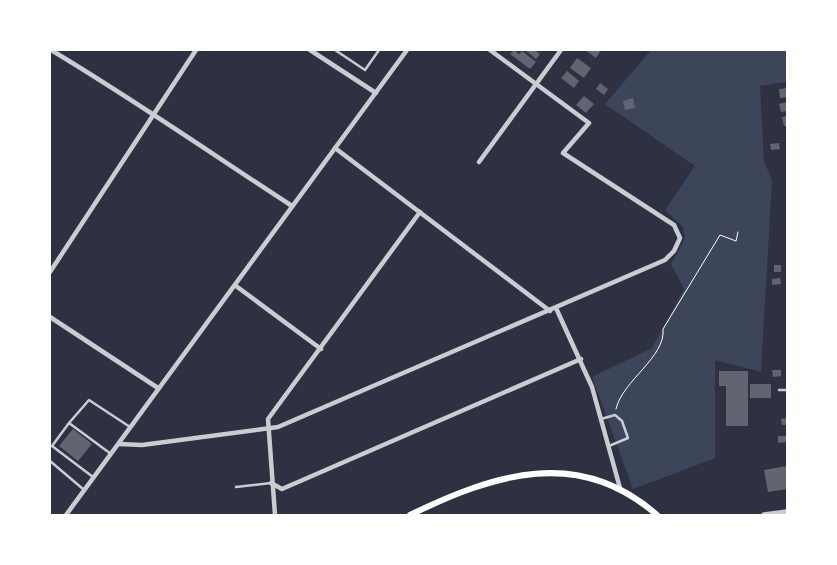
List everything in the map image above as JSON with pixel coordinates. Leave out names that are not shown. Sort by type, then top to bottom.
[{"type":"main road","points":[[410,515],[491,481],[515,475],[559,473],[585,476],[620,488],[653,514]]},
{"type":"street","points":[[51,50],[125,94],[152,115],[292,206]]},
{"type":"street","points":[[50,272],[196,50]]},
{"type":"street","points":[[310,50],[376,93]]},
{"type":"street","points":[[66,515],[120,444],[158,388],[236,286],[292,206],[407,50]]},
{"type":"street","points":[[120,444],[142,445],[278,427],[665,260],[674,251],[680,238],[674,226],[563,153],[589,123],[490,50]]},
{"type":"street","points":[[478,162],[561,50]]},
{"type":"street","points":[[335,148],[550,311]]},
{"type":"street","points":[[275,515],[271,483],[268,419],[420,212]]},
{"type":"street","points":[[236,286],[320,349]]},
{"type":"street","points":[[556,308],[581,360],[601,419],[620,488]]},
{"type":"street","points":[[50,317],[158,388]]},
{"type":"street","points":[[271,483],[282,489],[581,360]]},
{"type":"street","points":[[764,515],[787,512]]},
{"type":"lane","points":[[335,50],[365,70],[378,50]]},
{"type":"lane","points":[[779,390],[787,390]]},
{"type":"lane","points":[[94,478],[52,446],[69,423],[89,400],[131,428]]},
{"type":"lane","points":[[601,419],[615,416],[622,421],[628,438],[608,447]]},
{"type":"lane","points":[[69,423],[112,455]]},
{"type":"lane","points":[[50,461],[85,490]]},
{"type":"lane","points":[[236,487],[271,483]]},
{"type":"path","points":[[615,416],[617,404],[639,371],[654,357],[664,335],[664,329],[720,235],[736,241],[738,232]]},
{"type":"shaded area","points":[[651,50],[787,50],[787,82],[760,86],[764,161],[772,180],[761,372],[715,360],[715,458],[633,489],[592,377],[652,348],[684,289],[671,264],[685,239],[683,227],[665,210],[695,166],[605,104]]},
{"type":"building","points":[[514,50],[519,54],[522,51],[536,62],[530,69],[510,54]]},
{"type":"building","points":[[525,50],[534,50],[540,54],[536,59]]},
{"type":"building","points":[[585,50],[597,50],[600,52],[596,58]]},
{"type":"building","points":[[577,58],[591,68],[584,78],[570,68]]},
{"type":"building","points":[[567,71],[579,81],[574,88],[561,78]]},
{"type":"building","points":[[600,83],[608,89],[604,95],[596,89]]},
{"type":"building","points":[[787,88],[787,97],[780,98],[779,89]]},
{"type":"building","points":[[584,96],[594,104],[586,113],[576,105]]},
{"type":"building","points":[[633,98],[635,108],[625,110],[623,101]]},
{"type":"building","points":[[787,102],[787,111],[781,112],[779,104]]},
{"type":"building","points":[[787,116],[787,126],[784,126],[782,117]]},
{"type":"building","points":[[779,143],[780,149],[771,150],[770,144]]},
{"type":"building","points":[[774,265],[781,265],[781,272],[774,272]]},
{"type":"building","points":[[780,278],[781,284],[772,285],[772,279]]},
{"type":"building","points":[[772,370],[781,370],[781,376],[773,377]]},
{"type":"building","points":[[719,371],[748,371],[748,426],[726,426],[726,386],[719,386]]},
{"type":"building","points":[[750,384],[771,384],[771,398],[750,398]]},
{"type":"building","points":[[787,418],[787,425],[782,425],[781,419]]},
{"type":"building","points":[[73,429],[92,444],[78,461],[59,446]]},
{"type":"building","points":[[778,436],[787,436],[787,442],[778,443]]},
{"type":"building","points":[[787,466],[787,489],[768,492],[764,470]]}]
